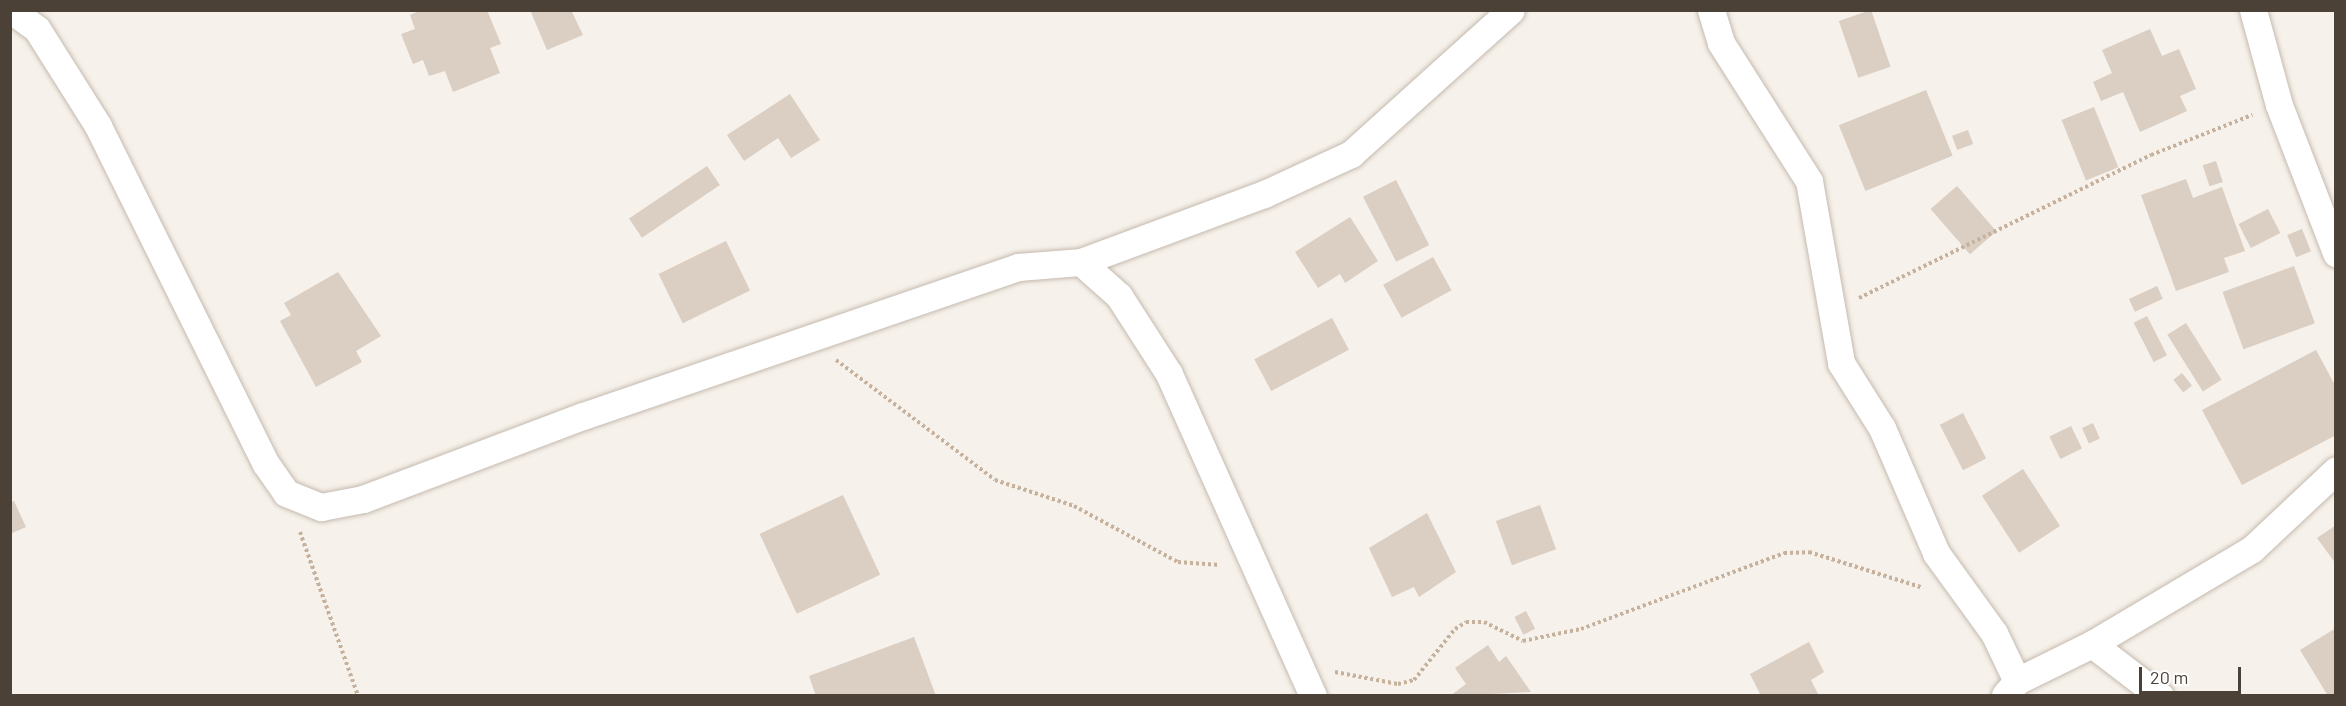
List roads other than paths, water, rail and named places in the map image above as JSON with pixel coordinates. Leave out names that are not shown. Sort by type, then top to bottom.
[{"type":"street","points":[[11,10],[37,29],[98,126],[260,453],[286,493],[321,507],[363,499],[807,338],[1018,267],[1081,262],[1352,154],[1510,10]]},
{"type":"street","points":[[1712,10],[1721,43],[1809,181],[1818,207],[1829,314],[1841,363],[1882,428],[1936,554],[1994,633],[2011,688],[2092,644],[2252,549],[2336,470]]},
{"type":"street","points":[[2253,10],[2279,105],[2336,253]]},
{"type":"street","points":[[1081,262],[1119,296],[1168,374],[1252,567],[1297,661],[1310,695]]},
{"type":"street","points":[[2092,644],[2160,696]]}]
